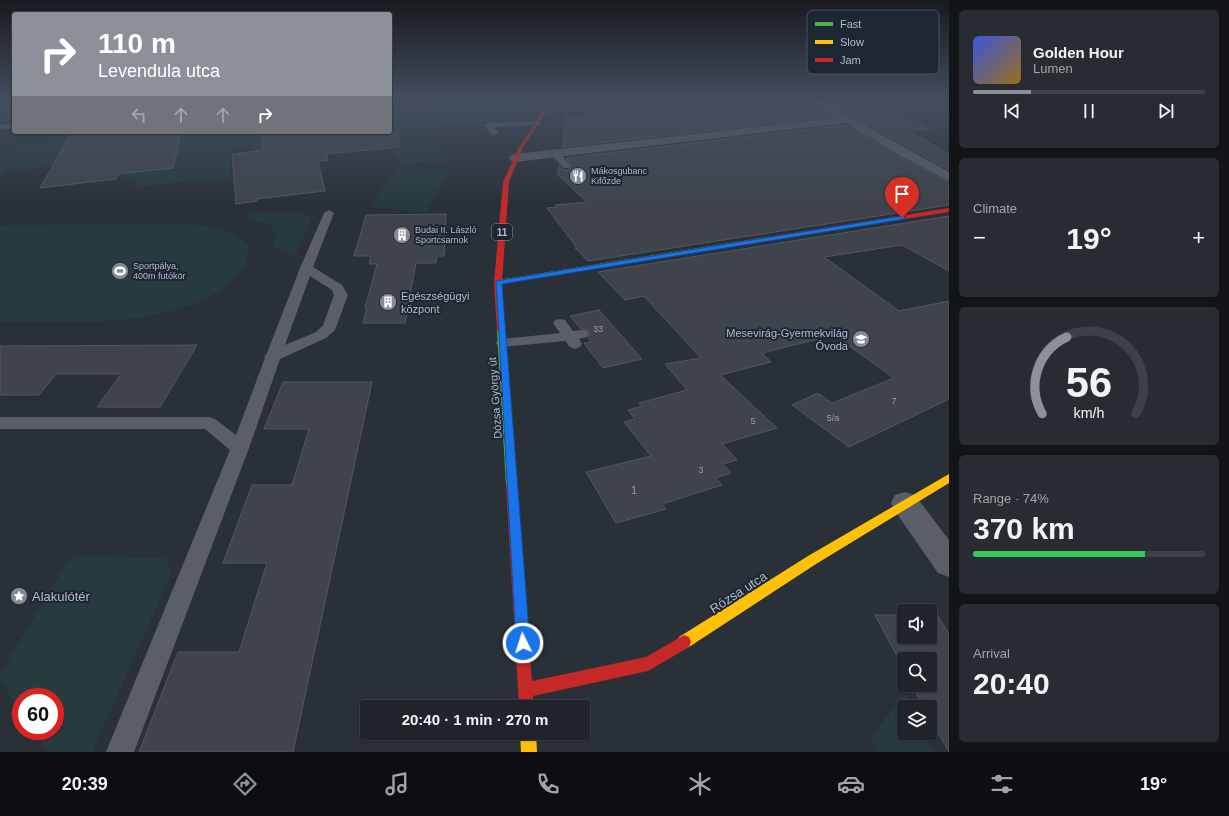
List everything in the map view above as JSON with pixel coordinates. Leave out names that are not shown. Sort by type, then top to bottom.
[{"type":"main road","name":"Dózsa György út","points":[[526,700],[498,282],[506,182],[515,158],[529,135]]},
{"type":"main road","points":[[498,282],[949,210]]},
{"type":"main road","name":"Rózsa utca","points":[[526,690],[648,664],[704,630],[812,560],[949,478]]},
{"type":"main road","points":[[528,740],[529,752]]},
{"type":"street","points":[[515,158],[717,135]]},
{"type":"street","points":[[873,135],[949,177]]},
{"type":"street","points":[[905,503],[949,564]]},
{"type":"lane","points":[[556,154],[566,166]]},
{"type":"lane","points":[[120,752],[240,448],[272,357],[329,213]]},
{"type":"lane","points":[[272,357],[321,335],[330,327],[341,295],[337,288],[306,268]]},
{"type":"lane","points":[[503,344],[576,338],[560,323]]},
{"type":"lane","points":[[0,423],[209,423],[240,448]]},
{"type":"green space","points":[[140,135],[364,135],[252,150],[251,146],[230,148],[230,179],[206,182],[206,179],[134,188],[137,178],[124,179],[131,158],[5,171],[0,178],[0,148]]},
{"type":"green space","points":[[383,135],[432,135],[451,160],[401,165]]},
{"type":"green space","points":[[399,166],[450,169],[427,212],[369,207]]},
{"type":"green space","points":[[250,212],[303,212],[311,220],[296,255],[273,247],[277,236],[270,224],[248,220]]},
{"type":"green space","name":"Sportpálya, 400m futókör","points":[[0,225],[204,225],[222,229],[240,237],[249,244],[246,262],[236,277],[222,290],[204,300],[164,313],[145,317],[112,321],[0,322]]},
{"type":"green space","points":[[72,555],[165,558],[172,573],[92,752],[47,752],[39,740],[64,740],[64,688],[12,688],[12,698],[0,680],[0,674]]},
{"type":"green space","points":[[905,693],[908,700],[900,700]]},
{"type":"green space","points":[[897,703],[897,740],[928,740],[934,752],[878,752],[871,737]]},
{"type":"building","points":[[70,135],[180,135],[173,168],[118,174],[116,179],[40,188]]},
{"type":"building","points":[[261,135],[398,135],[399,147],[326,154],[328,160],[318,161],[325,191],[256,199],[257,201],[236,204],[232,154],[263,150]]},
{"type":"building","points":[[564,135],[669,135],[562,147]]},
{"type":"building","points":[[760,135],[862,135],[901,158],[949,182],[949,205],[588,261],[575,248],[577,248],[547,208],[557,207],[555,205],[587,202],[558,175],[559,166],[563,170],[569,170],[572,167],[566,158]]},
{"type":"building","points":[[886,135],[916,135],[949,154],[949,170]]},
{"type":"building","name":"Budai II. László Sportcsarnok","points":[[446,214],[444,256],[437,256],[436,263],[416,263],[405,323],[363,323],[367,308],[365,308],[377,264],[369,264],[371,256],[354,256],[366,215]]},
{"type":"building","points":[[949,216],[949,271],[902,245],[824,257],[899,311],[949,301],[949,399],[849,447],[792,405],[818,393],[832,403],[894,378],[834,335],[762,353],[771,362],[720,375],[777,428],[722,444],[737,460],[723,464],[731,473],[716,478],[722,485],[662,504],[666,509],[616,523],[586,472],[651,456],[624,422],[635,419],[628,410],[642,406],[639,403],[687,390],[665,364],[701,358],[644,296],[625,300],[598,272]]},
{"type":"building","points":[[599,310],[642,359],[603,368],[584,343],[591,342],[588,338],[590,333],[587,330],[581,329],[570,316]]},
{"type":"building","points":[[197,345],[160,407],[97,407],[121,374],[56,374],[39,395],[0,395],[0,346]]},
{"type":"building","points":[[283,382],[372,382],[293,752],[139,752],[178,652],[239,652],[267,563],[223,563],[252,485],[292,485],[309,429],[264,429]]},
{"type":"building","points":[[875,615],[897,615],[897,644],[937,644],[938,616],[949,634],[949,752],[937,731],[937,700],[920,700],[916,692],[937,692],[937,652],[897,652],[897,656]]},
{"type":"traffic: fast","points":[[498,282],[761,240]]},
{"type":"traffic: fast","points":[[501,331],[511,485]]},
{"type":"traffic: slow","points":[[684,642],[812,560],[949,478]]},
{"type":"traffic: slow","points":[[528,740],[529,752]]},
{"type":"traffic: jam","points":[[501,331],[498,282],[506,182],[521,147],[529,135]]},
{"type":"traffic: jam","points":[[761,240],[949,210]]},
{"type":"traffic: jam","points":[[511,485],[526,700]]},
{"type":"traffic: jam","points":[[526,690],[648,664],[684,642]]},
{"type":"place","name":"Mákosgubanc Kifőzde","points":[[578,176]]},
{"type":"place","name":"Budai II. László Sportcsarnok","points":[[402,235]]},
{"type":"place","name":"Sportpálya, 400m futókör","points":[[120,271]]},
{"type":"place","name":"Egészségügyi központ","points":[[388,302]]},
{"type":"place","name":"Mesevirág-Gyermekvilág Óvoda","points":[[861,339]]},
{"type":"place","name":"Alakulótér","points":[[19,596]]},
{"type":"route","points":[[523,643],[508,407],[498,282],[902,218]]}]
